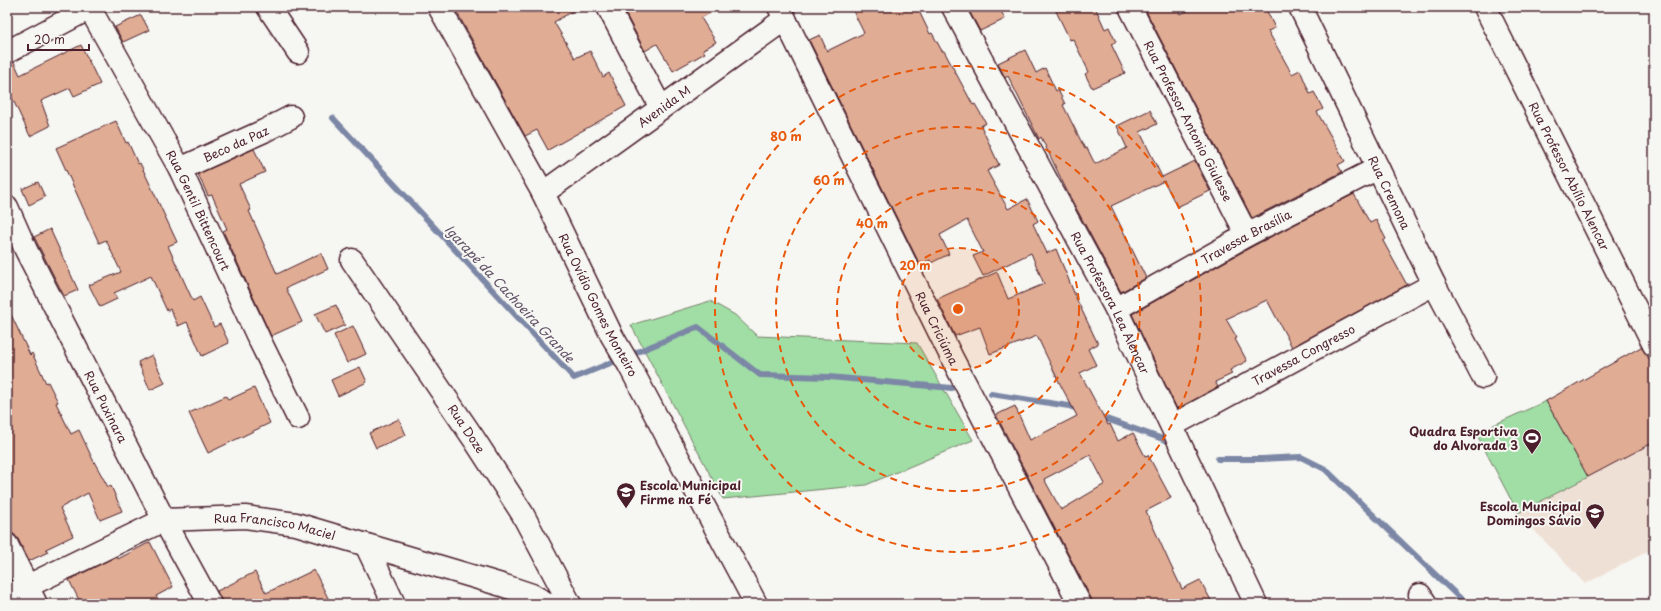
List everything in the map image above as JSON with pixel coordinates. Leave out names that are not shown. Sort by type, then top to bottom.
[{"type":"street","points":[[268,7],[298,52]]},
{"type":"street","name":"Rua Ovídio Gomes Monteiro","points":[[439,7],[542,193],[612,336],[756,604]]},
{"type":"street","points":[[608,7],[661,108]]},
{"type":"street","name":"Rua Professora Lea Alencar","points":[[953,7],[1116,309],[1256,604]]},
{"type":"street","name":"Rua Professor Antonio Giulesse","points":[[1130,7],[1247,235]]},
{"type":"street","name":"Rua Cremona","points":[[1300,7],[1434,284],[1483,376]]},
{"type":"street","name":"Rua Professor Abílio Alencar","points":[[1486,7],[1654,345]]},
{"type":"street","points":[[7,52],[90,8]]},
{"type":"street","name":"Rua Gentil Bittencourt","points":[[90,8],[180,169],[259,339],[298,418]]},
{"type":"street","name":"Avenida M","points":[[542,193],[661,108],[782,13]]},
{"type":"street","name":"Rua Criciúma","points":[[782,13],[952,358],[1080,604]]},
{"type":"street","name":"Beco da Paz","points":[[180,169],[264,131],[291,117]]},
{"type":"street","name":"Travessa Brasília","points":[[1116,309],[1247,235],[1378,168]]},
{"type":"street","name":"Rua Puxinara","points":[[7,207],[26,250],[164,520],[210,604]]},
{"type":"street","name":"Rua Doze","points":[[352,260],[474,439],[522,513],[570,604]]},
{"type":"street","name":"Travessa Congresso","points":[[1172,425],[1434,284]]},
{"type":"street","name":"Rua Francisco Maciel","points":[[7,596],[31,595],[164,520],[245,517],[296,524],[504,586],[532,595],[548,604]]},
{"type":"street","points":[[7,545],[31,595]]},
{"type":"street","points":[[366,545],[394,604]]},
{"type":"shaded area","name":"Escola Municipal Domingos Sávio","points":[[1654,442],[1654,548],[1585,584],[1518,513]]},
{"type":"green space","points":[[710,301],[735,315],[757,336],[917,343],[973,440],[866,485],[723,499],[631,325]]},
{"type":"green space","name":"Quadra Esportiva do Alvorada 3","points":[[1546,401],[1588,477],[1518,513],[1476,433]]},
{"type":"building","points":[[454,7],[580,7],[554,22],[575,58],[590,51],[603,77],[609,73],[626,106],[548,150],[537,130],[525,136]]},
{"type":"building","points":[[622,7],[721,7],[701,18],[716,42],[703,50],[705,53],[673,71],[657,44],[645,51]]},
{"type":"building","points":[[851,7],[917,7],[930,34],[932,33],[942,51],[944,51],[973,105],[975,104],[986,123],[981,126],[999,165],[987,171],[1008,209],[1027,199],[1038,221],[1033,224],[1047,253],[1056,249],[1077,300],[1098,344],[1088,349],[1096,365],[1080,373],[1108,425],[1110,424],[1118,441],[1133,433],[1145,456],[1148,455],[1171,498],[1146,511],[1182,589],[1200,580],[1213,604],[1092,604],[1091,598],[996,415],[1015,406],[1030,440],[1077,416],[1037,336],[990,354],[980,327],[955,336],[937,299],[997,272],[1008,299],[1044,284],[1031,253],[983,276],[973,256],[983,252],[967,220],[940,235],[949,254],[931,263],[930,260],[920,265],[809,40],[820,35],[827,51],[864,33]],"holes":[[[1090,455],[1105,484],[1061,510],[1044,479]]]},
{"type":"building","points":[[967,7],[999,7],[1005,19],[980,31]]},
{"type":"building","points":[[1054,7],[1095,7],[1105,29],[1109,27],[1116,42],[1111,44],[1125,73],[1092,88],[1085,74],[1089,72],[1073,39],[1070,40]]},
{"type":"building","points":[[1144,7],[1177,7],[1180,14],[1197,7],[1265,7],[1275,28],[1268,31],[1292,74],[1300,70],[1310,94],[1314,92],[1323,109],[1317,112],[1345,161],[1338,165],[1342,172],[1252,218]]},
{"type":"building","points":[[141,15],[149,30],[123,42],[115,27]]},
{"type":"building","points":[[81,45],[100,84],[74,96],[70,88],[41,101],[50,126],[30,136],[7,87],[7,64],[14,62],[20,75]]},
{"type":"building","points":[[1025,50],[1036,73],[1045,68],[1056,91],[1058,90],[1065,104],[1063,105],[1085,149],[1087,148],[1095,164],[1127,148],[1117,126],[1150,110],[1157,124],[1140,132],[1162,177],[1195,161],[1210,191],[1177,207],[1164,181],[1111,206],[1146,278],[1121,292],[1068,193],[1041,137],[1039,139],[1008,76],[1005,78],[998,63]]},
{"type":"building","points":[[116,121],[138,164],[140,163],[177,242],[168,246],[193,301],[200,297],[214,327],[220,324],[229,343],[202,356],[187,322],[178,326],[170,309],[167,311],[151,276],[114,293],[117,299],[100,307],[89,285],[121,272],[106,240],[99,243],[56,148]]},
{"type":"building","points":[[254,149],[265,172],[239,184],[251,210],[249,211],[277,274],[321,253],[328,269],[286,288],[302,322],[271,336],[223,231],[227,229],[212,195],[208,196],[198,174]]},
{"type":"building","points":[[38,182],[45,197],[29,205],[22,189]]},
{"type":"building","points":[[1354,194],[1370,223],[1376,220],[1386,239],[1383,241],[1407,285],[1292,347],[1267,300],[1226,319],[1237,338],[1235,339],[1247,361],[1230,370],[1232,374],[1215,382],[1218,387],[1177,409],[1132,314],[1253,246]]},
{"type":"building","points":[[50,229],[78,290],[64,296],[34,237]]},
{"type":"building","points":[[336,305],[345,325],[325,334],[315,314]]},
{"type":"building","points":[[7,306],[30,355],[32,353],[46,383],[48,382],[58,402],[56,403],[71,434],[79,430],[108,487],[111,486],[122,511],[100,520],[88,493],[60,508],[73,536],[46,549],[48,552],[29,561],[18,539],[14,534],[7,533]]},
{"type":"building","points":[[353,326],[366,354],[347,363],[334,335]]},
{"type":"building","points":[[1641,347],[1654,366],[1654,442],[1588,477],[1546,401]]},
{"type":"building","points":[[152,355],[165,383],[150,390],[138,362]]},
{"type":"building","points":[[360,367],[367,382],[338,396],[331,380]]},
{"type":"building","points":[[254,388],[270,423],[208,453],[189,413],[226,396],[228,400]]},
{"type":"building","points":[[399,419],[406,435],[376,448],[369,433]]},
{"type":"building","points":[[150,542],[173,587],[156,596],[161,604],[81,604],[69,580],[117,556],[118,559]]},
{"type":"building","points":[[314,570],[331,604],[222,604],[217,591],[255,572],[266,593]]},
{"type":"waterway","name":"Igarapé da Cachoeira Grande","points":[[333,118],[574,378],[698,327],[760,375],[829,377],[952,388]]},
{"type":"waterway","name":"Igarapé da Cachoeira Grande","points":[[991,394],[1069,406],[1080,410]]},
{"type":"waterway","name":"Igarapé da Cachoeira Grande","points":[[1098,416],[1174,443]]},
{"type":"waterway","name":"Igarapé da Cachoeira Grande","points":[[1218,459],[1301,457],[1325,469],[1466,604]]},
{"type":"place","name":"Quadra Esportiva do Alvorada 3","points":[[1532,455]]},
{"type":"place","name":"Escola Municipal Firme na Fé","points":[[626,509]]},
{"type":"place","name":"Escola Municipal Domingos Sávio","points":[[1595,530]]}]
